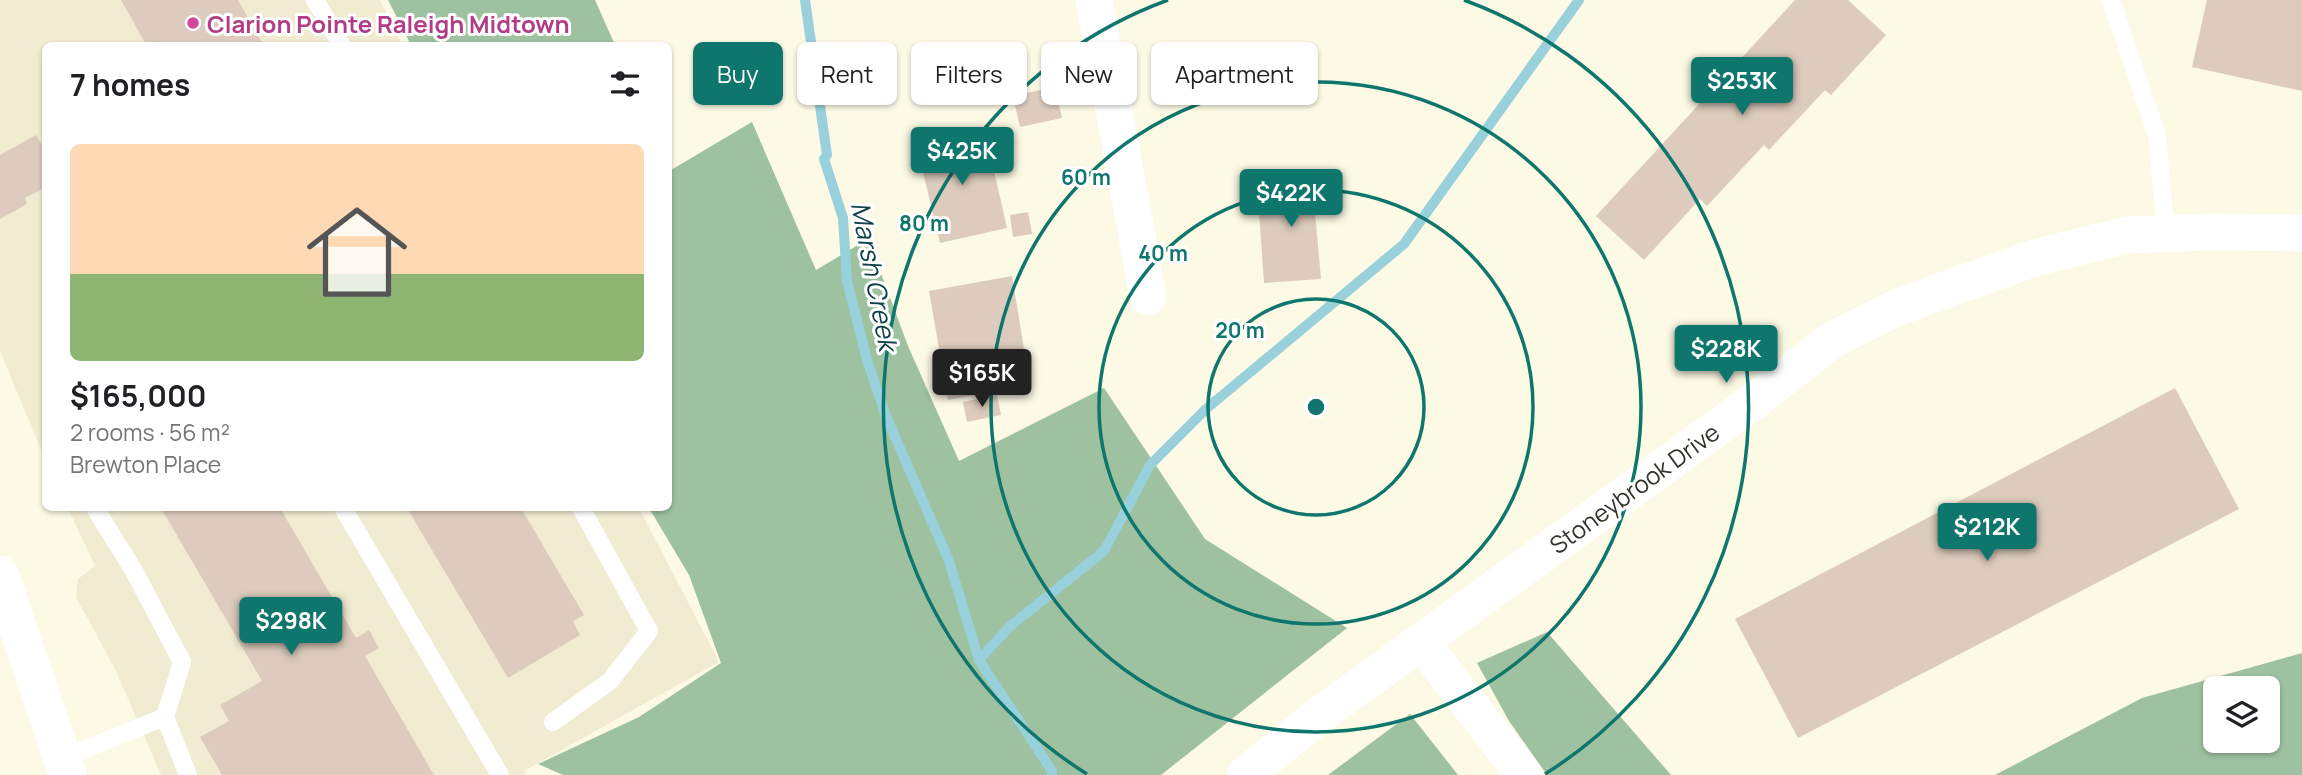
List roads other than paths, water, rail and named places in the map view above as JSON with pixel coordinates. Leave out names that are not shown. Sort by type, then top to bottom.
[{"type":"main road","points":[[0,575],[65,768]]},
{"type":"street","points":[[1094,0],[1148,298]]},
{"type":"street","name":"Stoneybrook Drive","points":[[1245,775],[1321,714],[1753,402],[1832,340],[1898,307],[2034,258],[2127,235],[2302,233]]},
{"type":"street","points":[[1421,642],[1524,775]]},
{"type":"lane","points":[[315,0],[340,42]]},
{"type":"lane","points":[[2111,0],[2157,135],[2166,234]]},
{"type":"lane","points":[[96,511],[134,571],[182,662],[166,718],[188,775]]},
{"type":"lane","points":[[345,511],[500,775]]},
{"type":"lane","points":[[552,722],[610,681],[649,631],[583,511]]},
{"type":"lane","points":[[65,768],[85,749],[166,718]]},
{"type":"waterway","name":"Marsh Creek","points":[[805,0],[827,155],[824,159],[843,218],[847,281],[867,360],[886,416],[949,561],[979,660],[1052,771],[1052,775]]},
{"type":"waterway","points":[[979,660],[1009,627],[1104,551],[1150,465],[1206,409],[1404,244],[1579,0]]},
{"type":"place","name":"Clarion Pointe Raleigh Midtown","points":[[193,23]]}]
